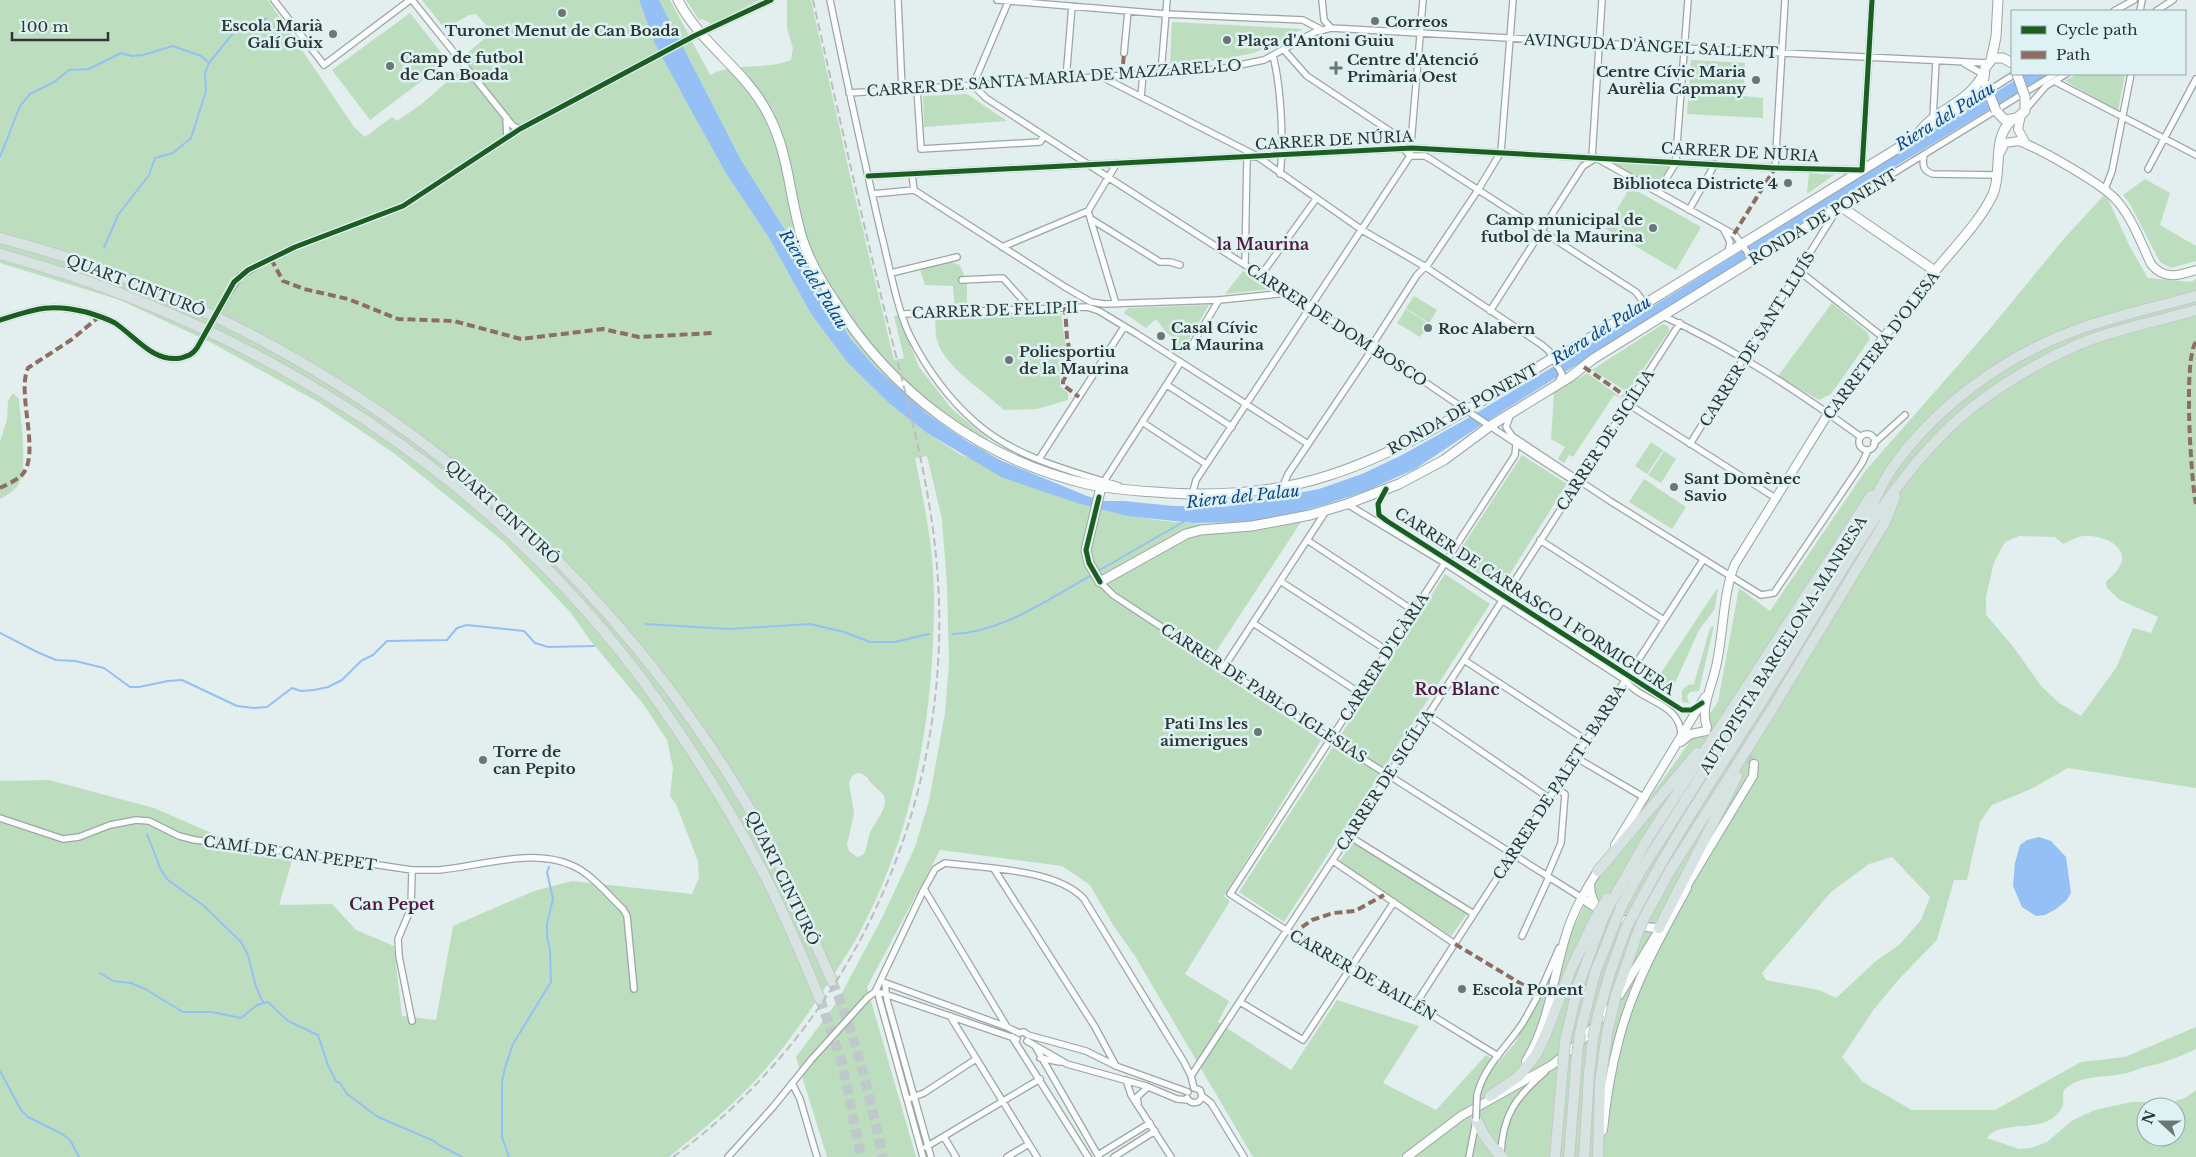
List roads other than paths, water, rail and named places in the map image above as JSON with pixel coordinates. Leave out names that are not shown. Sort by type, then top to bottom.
[{"type":"highway","name":"QUART CINTURÓ","points":[[0,238],[70,258],[130,280],[196,308],[271,344],[342,386],[401,426],[445,459],[509,512],[558,560],[612,619],[710,745],[751,810],[779,863],[832,981]]},
{"type":"highway","name":"QUART CINTURÓ","points":[[0,254],[61,272],[131,297],[182,318],[262,357],[332,398],[386,435],[440,475],[500,526],[549,573],[601,629],[646,685],[674,724],[734,819],[766,878],[820,999]]},
{"type":"highway","name":"AUTOPISTA BARCELONA-MANRESA","points":[[1569,1157],[1580,1033],[1596,973],[1621,907],[1645,864],[1871,507],[1890,471],[1942,412],[1971,388],[2012,360],[2047,342],[2079,329],[2196,296]]},
{"type":"highway","name":"AUTOPISTA BARCELONA-MANRESA","points":[[1584,1157],[1593,1039],[1610,973],[1626,928],[1676,836],[1850,559],[1900,484],[1920,458],[1956,421],[1982,400],[2020,374],[2094,339],[2196,310]]},
{"type":"highway","points":[[1490,1096],[1519,1076],[1536,1055],[1571,969],[1709,732],[1863,506],[1890,471]]},
{"type":"highway","points":[[1599,1157],[1600,1083],[1607,1033],[1616,995],[1643,920],[1670,869],[1768,716],[1885,522],[1900,484]]},
{"type":"highway","points":[[1659,928],[1738,773],[1765,726],[1768,716]]},
{"type":"highway","points":[[1598,871],[1706,742],[1709,732]]},
{"type":"highway","points":[[1555,1157],[1558,1065],[1583,970],[1599,920]]},
{"type":"highway","points":[[1473,1115],[1484,1135],[1500,1155]]},
{"type":"main road","name":"RONDA DE PONENT","points":[[678,0],[698,35],[736,70],[767,111],[780,141],[801,236],[811,260],[842,313],[885,368],[940,416],[990,448],[1042,471],[1133,490],[1192,494],[1230,493],[1283,486],[1320,478],[1360,464],[1406,443],[1554,361],[1728,252],[1743,246],[1916,137],[1926,123],[1972,93],[1989,61],[1996,37],[1998,0]]},
{"type":"main road","points":[[1996,37],[2010,60]]},
{"type":"main road","points":[[1989,61],[2000,57],[2010,60]]},
{"type":"main road","points":[[1983,74],[1986,86],[2002,117],[2003,132],[2000,150]]},
{"type":"main road","points":[[2002,117],[2023,113],[2025,97],[2016,75]]},
{"type":"main road","points":[[2000,150],[2002,117]]},
{"type":"main road","name":"CARRETERA D'OLESA","points":[[1935,272],[1989,202],[1995,190],[2000,150]]},
{"type":"main road","name":"RONDA DE PONENT","points":[[1347,504],[1421,473],[1468,443],[1490,426],[1512,414],[1560,379],[1570,377],[1593,358],[1839,207]]},
{"type":"main road","points":[[1839,207],[1935,272]]},
{"type":"main road","points":[[1102,484],[1087,547],[1090,566],[1099,580],[1186,534],[1206,529],[1252,526],[1326,511],[1347,504]]},
{"type":"street","points":[[274,0],[324,65],[411,0],[513,126],[520,129]]},
{"type":"street","points":[[0,320],[37,309],[55,306],[108,319],[149,351],[162,356],[176,358],[188,356],[197,348],[226,295],[240,276],[253,268],[295,246],[403,206],[520,129],[653,57],[771,0]]},
{"type":"street","points":[[830,0],[872,194],[903,314],[911,337],[935,378],[975,422],[1006,442],[1102,484],[1181,362]]},
{"type":"street","points":[[898,0],[902,90]]},
{"type":"street","points":[[997,0],[1044,2],[1165,14],[1303,20],[1320,29]]},
{"type":"street","points":[[973,85],[1009,0]]},
{"type":"street","points":[[1161,73],[1167,0]]},
{"type":"street","points":[[1322,0],[1324,20],[1331,28]]},
{"type":"street","points":[[1192,494],[1196,480],[1206,464],[1410,156],[1423,0]]},
{"type":"street","points":[[1283,486],[1288,474],[1424,266],[1478,190],[1501,152],[1512,0]]},
{"type":"street","points":[[1594,158],[1602,0]]},
{"type":"street","points":[[1658,192],[1677,162],[1688,0]]},
{"type":"street","points":[[1775,168],[1785,0]]},
{"type":"street","points":[[1862,170],[1872,0]]},
{"type":"street","points":[[2116,10],[2134,0]]},
{"type":"street","points":[[2158,10],[2173,0]]},
{"type":"street","points":[[1066,79],[1072,6]]},
{"type":"street","points":[[1124,53],[1128,11]]},
{"type":"street","name":"CARRER DE SANTA MARIA DE MAZZAREL·LO","points":[[850,93],[1245,66],[1273,56],[1320,29],[1341,28]]},
{"type":"street","name":"AVINGUDA D'ÀNGEL SALLENT","points":[[1341,28],[1869,58],[1960,62],[1989,61]]},
{"type":"street","points":[[1284,50],[1307,76],[1405,141],[1403,148],[1410,156],[1425,156],[1432,160],[1636,292],[1645,304]]},
{"type":"street","points":[[1273,56],[1277,70],[1283,154],[1280,174]]},
{"type":"street","points":[[1933,118],[1936,61]]},
{"type":"street","name":"AVINGUDA D'ÀNGEL SALLENT","points":[[1960,62],[1983,74]]},
{"type":"street","points":[[1141,97],[1143,74]]},
{"type":"street","name":"RONDA DE PONENT","points":[[1916,137],[2014,75]]},
{"type":"street","name":"RONDA DE PONENT","points":[[1839,207],[2053,75]]},
{"type":"street","points":[[2022,142],[2018,129],[2023,113],[2042,90],[2064,75]]},
{"type":"street","points":[[2105,189],[2112,173],[2130,75]]},
{"type":"street","points":[[1103,77],[1255,155],[1362,230],[1424,266],[1550,351],[1560,379]]},
{"type":"street","points":[[2148,169],[2196,79]]},
{"type":"street","points":[[2054,81],[2196,155]]},
{"type":"street","name":"CARRER DE DOM BOSCO","points":[[973,85],[986,98],[1109,179],[1372,347],[1467,409],[1516,444],[1571,479],[1578,480]]},
{"type":"street","points":[[917,88],[921,148],[1040,142],[1044,136]]},
{"type":"street","points":[[505,115],[508,125],[507,137]]},
{"type":"street","points":[[2002,117],[2022,142],[2105,189],[2122,206],[2151,264],[2157,270],[2170,276],[2196,270]]},
{"type":"street","points":[[2000,150],[2009,142],[2022,142]]},
{"type":"street","name":"CARRER DE NÚRIA","points":[[868,176],[1403,148],[1775,168],[1862,170]]},
{"type":"street","points":[[1432,160],[1438,149]]},
{"type":"street","points":[[1924,155],[1924,168],[1927,172],[1933,174],[1997,175]]},
{"type":"street","points":[[1245,265],[1247,157]]},
{"type":"street","points":[[1578,157],[1583,166]]},
{"type":"street","points":[[1490,311],[1583,166],[1594,158]]},
{"type":"street","points":[[1594,158],[1735,235],[1752,259]]},
{"type":"street","points":[[1002,247],[1088,211],[1117,163]]},
{"type":"street","points":[[1689,210],[1715,164]]},
{"type":"street","points":[[912,175],[914,190]]},
{"type":"street","points":[[872,194],[914,190],[1064,287],[1091,302],[1116,304],[1219,300],[1288,293]]},
{"type":"street","points":[[1261,275],[1316,199]]},
{"type":"street","name":"CARRER DE SANT LLUÍS","points":[[1690,444],[1839,207]]},
{"type":"street","points":[[1088,211],[1116,304]]},
{"type":"street","points":[[1091,219],[1160,262],[1180,265]]},
{"type":"street","points":[[1724,230],[1730,242],[1728,252]]},
{"type":"street","points":[[891,272],[957,257]]},
{"type":"street","points":[[1799,271],[1884,338]]},
{"type":"street","name":"CARRETERA D'OLESA","points":[[1711,684],[1721,644],[1730,576],[1740,556],[1828,414],[1935,272]]},
{"type":"street","points":[[962,280],[1003,278],[1030,308]]},
{"type":"street","points":[[1192,345],[1219,300]]},
{"type":"street","name":"CARRER DE FELIP II","points":[[903,314],[1087,307],[1099,311],[1124,327]]},
{"type":"street","points":[[1663,316],[1693,329],[1743,359],[1861,437]]},
{"type":"street","points":[[1663,316],[1671,322],[1674,331]]},
{"type":"street","name":"CARRER DE SICÍLIA","points":[[1192,1076],[1428,716],[1680,323]]},
{"type":"street","points":[[1040,458],[1124,327],[1308,444]]},
{"type":"street","points":[[1167,385],[1232,427]]},
{"type":"street","points":[[1628,404],[1777,499]]},
{"type":"street","name":"CARRER DE DOM BOSCO","points":[[1512,414],[1506,427],[1512,436],[1702,560],[1762,595],[1774,593],[1857,470],[1868,450]]},
{"type":"street","points":[[1861,437],[1860,446],[1868,450],[1905,415]]},
{"type":"street","points":[[1142,422],[1206,464]]},
{"type":"street","points":[[1861,437],[1871,436],[1874,443]]},
{"type":"street","name":"CARRER D'ICÀRIA","points":[[1230,894],[1515,455],[1516,444]]},
{"type":"street","name":"CARRER DE CARRASCO I FORMIGUERA","points":[[1347,504],[1445,564],[1625,680],[1632,688],[1674,715],[1681,728],[1680,740]]},
{"type":"street","points":[[1224,667],[1326,511]]},
{"type":"street","points":[[1306,540],[1414,611]]},
{"type":"street","points":[[1540,540],[1664,620]]},
{"type":"street","name":"CARRER DE PALET I BARBA","points":[[1415,1004],[1702,560]]},
{"type":"street","name":"CARRER DE PABLO IGLESIAS","points":[[1099,580],[1113,595],[1388,775],[1582,898]]},
{"type":"street","points":[[1280,581],[1388,651]]},
{"type":"street","points":[[1253,623],[1360,693]]},
{"type":"street","points":[[1464,660],[1586,740]]},
{"type":"street","points":[[1675,748],[1691,734],[1709,732],[1705,715],[1711,684]]},
{"type":"street","points":[[1469,1157],[1473,1115],[1483,1077],[1516,1033],[1528,1013],[1582,898],[1680,740],[1711,684]]},
{"type":"street","points":[[1428,716],[1549,798]]},
{"type":"street","points":[[1575,757],[1645,798]]},
{"type":"street","points":[[1500,1155],[1504,1126],[1512,1106],[1528,1087],[1558,1065],[1608,1011],[1698,868],[1753,776],[1754,764]]},
{"type":"street","points":[[1522,936],[1561,843],[1564,826],[1565,794],[1555,788]]},
{"type":"street","name":"CAMÍ DE CAN PEPET","points":[[0,818],[63,839],[79,837],[110,825],[136,820],[149,821],[179,836],[195,840],[251,846],[412,870],[440,870],[466,865],[542,858],[572,865],[586,874],[623,909],[627,916],[634,989]]},
{"type":"street","points":[[1350,836],[1474,914]]},
{"type":"street","points":[[1332,861],[1455,944]]},
{"type":"street","points":[[923,1157],[877,992],[924,889],[935,869],[942,864],[1045,876],[1062,883],[1084,898],[1192,1076],[1194,1088]]},
{"type":"street","points":[[1599,1157],[1610,1082],[1625,1019],[1652,954],[1698,868]]},
{"type":"street","points":[[994,869],[1095,1028],[1116,1066]]},
{"type":"street","points":[[412,870],[411,908],[398,939],[399,956],[412,1021]]},
{"type":"street","points":[[1590,884],[1590,894],[1596,907]]},
{"type":"street","points":[[924,889],[1088,1157]]},
{"type":"street","name":"CARRER DE BAILÉN","points":[[1230,894],[1286,930],[1415,1004],[1498,1056]]},
{"type":"street","points":[[1582,898],[1596,907],[1639,926],[1659,928]]},
{"type":"street","points":[[1240,1002],[1303,1040],[1394,902]]},
{"type":"street","points":[[1473,1115],[1490,1096],[1520,1070],[1538,1040],[1567,930]]},
{"type":"street","points":[[882,980],[931,1157]]},
{"type":"street","points":[[882,980],[1007,1027]]},
{"type":"street","points":[[728,1157],[773,1108],[811,1060],[867,998],[877,992],[1017,1040],[1027,1038],[1086,1051],[1116,1066],[1188,1092]]},
{"type":"street","points":[[950,1016],[1037,1157]]},
{"type":"street","points":[[1017,1040],[1024,1032],[1035,1046],[1067,1064]]},
{"type":"street","points":[[1035,1046],[1040,1058],[1099,1156],[1150,1123]]},
{"type":"street","points":[[1040,1058],[1126,1080],[1177,1099],[1196,1103],[1200,1101],[1202,1096]]},
{"type":"street","points":[[907,1099],[924,1093],[976,1059]]},
{"type":"street","points":[[1407,1157],[1435,1134],[1473,1115],[1558,1065]]},
{"type":"street","points":[[921,1149],[1040,1079]]},
{"type":"street","points":[[1126,1080],[1131,1095],[1138,1102],[1171,1157]]},
{"type":"street","points":[[792,1083],[800,1099],[817,1157]]},
{"type":"street","points":[[1138,1102],[1137,1097],[1148,1087]]},
{"type":"street","points":[[1188,1092],[1194,1088]]},
{"type":"street","points":[[1194,1088],[1200,1090],[1202,1096],[1211,1103],[1244,1157]]},
{"type":"street","points":[[1188,1092],[1188,1100]]},
{"type":"street","points":[[1114,1157],[1155,1131]]},
{"type":"street","points":[[944,1137],[956,1157]]},
{"type":"street","points":[[1007,1157],[1029,1144]]},
{"type":"water","name":"Riera del Palau","points":[[639,0],[659,0],[741,160],[796,247],[820,292],[850,338],[874,366],[926,413],[968,442],[1002,461],[1087,496],[1105,501],[1174,506],[1223,507],[1319,489],[1362,474],[1402,455],[1463,421],[1639,315],[2023,75],[2046,75],[1833,204],[1498,414],[1415,469],[1366,491],[1273,519],[1251,522],[1193,523],[1127,516],[1077,503],[1001,477],[927,433],[890,404],[847,362],[811,314],[769,238],[727,175],[654,42]]},
{"type":"water","points":[[2039,837],[2051,841],[2066,857],[2071,893],[2066,901],[2056,909],[2045,915],[2036,916],[2022,907],[2013,886],[2015,863],[2020,845],[2027,840]]},
{"type":"waterway","points":[[0,157],[20,106],[30,94],[54,82],[69,70],[89,69],[121,53],[132,56],[143,55],[173,46],[201,56],[209,63],[239,26],[266,19]]},
{"type":"waterway","points":[[104,248],[118,215],[149,175],[155,158],[173,153],[191,138],[206,91],[205,73],[209,63]]},
{"type":"waterway","points":[[1098,571],[1185,521]]},
{"type":"waterway","points":[[953,634],[972,632],[1008,621],[1092,575]]},
{"type":"waterway","points":[[646,624],[729,629],[810,624],[844,632],[870,642],[895,642],[929,634]]},
{"type":"waterway","points":[[0,633],[56,660],[75,661],[104,668],[130,687],[182,680],[237,706],[254,708],[267,707],[292,688],[301,691],[314,690],[328,687],[342,680],[361,661],[373,655],[387,641],[447,640],[457,628],[467,625],[524,631],[535,643],[548,647],[594,646]]},
{"type":"waterway","points":[[147,834],[161,870],[168,880],[204,906],[241,942],[248,955],[256,987],[263,1002]]},
{"type":"waterway","points":[[509,1157],[502,1137],[502,1082],[505,1068],[513,1044],[551,982],[547,924],[553,899],[547,872],[549,867]]},
{"type":"waterway","points":[[100,973],[113,981],[131,983],[145,989],[183,1012],[212,1012],[241,1018],[257,1005],[268,1002],[288,1021],[318,1035],[328,1065],[336,1081],[340,1083],[347,1094],[378,1117],[434,1141],[462,1157]]},
{"type":"waterway","points":[[0,1071],[21,1110],[28,1117],[70,1140],[79,1157]]},
{"type":"tunnel","points":[[1706,731],[1743,752],[1754,764]]},
{"type":"tunnel","points":[[832,981],[849,1024],[883,1157]]},
{"type":"tunnel","points":[[820,999],[842,1062],[861,1157]]},
{"type":"railway","points":[[673,1157],[738,1102],[795,1040],[842,971],[881,897],[910,818],[930,736],[939,652],[937,567],[929,501],[916,436],[884,308],[813,0]]},
{"type":"place","name":"Turonet Menut de Can Boada","points":[[562,13]]},
{"type":"place","name":"Correos","points":[[1375,21]]},
{"type":"place","name":"Escola Marià Galí Guix","points":[[333,34]]},
{"type":"place","name":"Plaça d'Antoni Guiu","points":[[1227,40]]},
{"type":"place","name":"Camp de futbol de Can Boada","points":[[390,66]]},
{"type":"place","name":"Centre d'Atenció Primària Oest","points":[[1336,68]]},
{"type":"place","name":"Centre Cívic Maria Aurèlia Capmany","points":[[1756,80]]},
{"type":"place","name":"Biblioteca Districte 4","points":[[1788,183]]},
{"type":"place","name":"Camp municipal de futbol de la Maurina","points":[[1653,228]]},
{"type":"place","name":"Roc Alabern","points":[[1428,328]]},
{"type":"place","name":"Casal Cívic La Maurina","points":[[1161,336]]},
{"type":"place","name":"Poliesportiu de la Maurina","points":[[1009,360]]},
{"type":"place","name":"Sant Domènec Savio","points":[[1674,487]]},
{"type":"place","name":"Pati Ins les aimerigues","points":[[1258,732]]},
{"type":"place","name":"Torre de can Pepito","points":[[483,760]]},
{"type":"place","name":"Escola Ponent","points":[[1462,989]]},
{"type":"district","name":"la Maurina","points":[[1263,244]]},
{"type":"district","name":"Roc Blanc","points":[[1457,689]]},
{"type":"district","name":"Can Pepet","points":[[392,904]]}]
